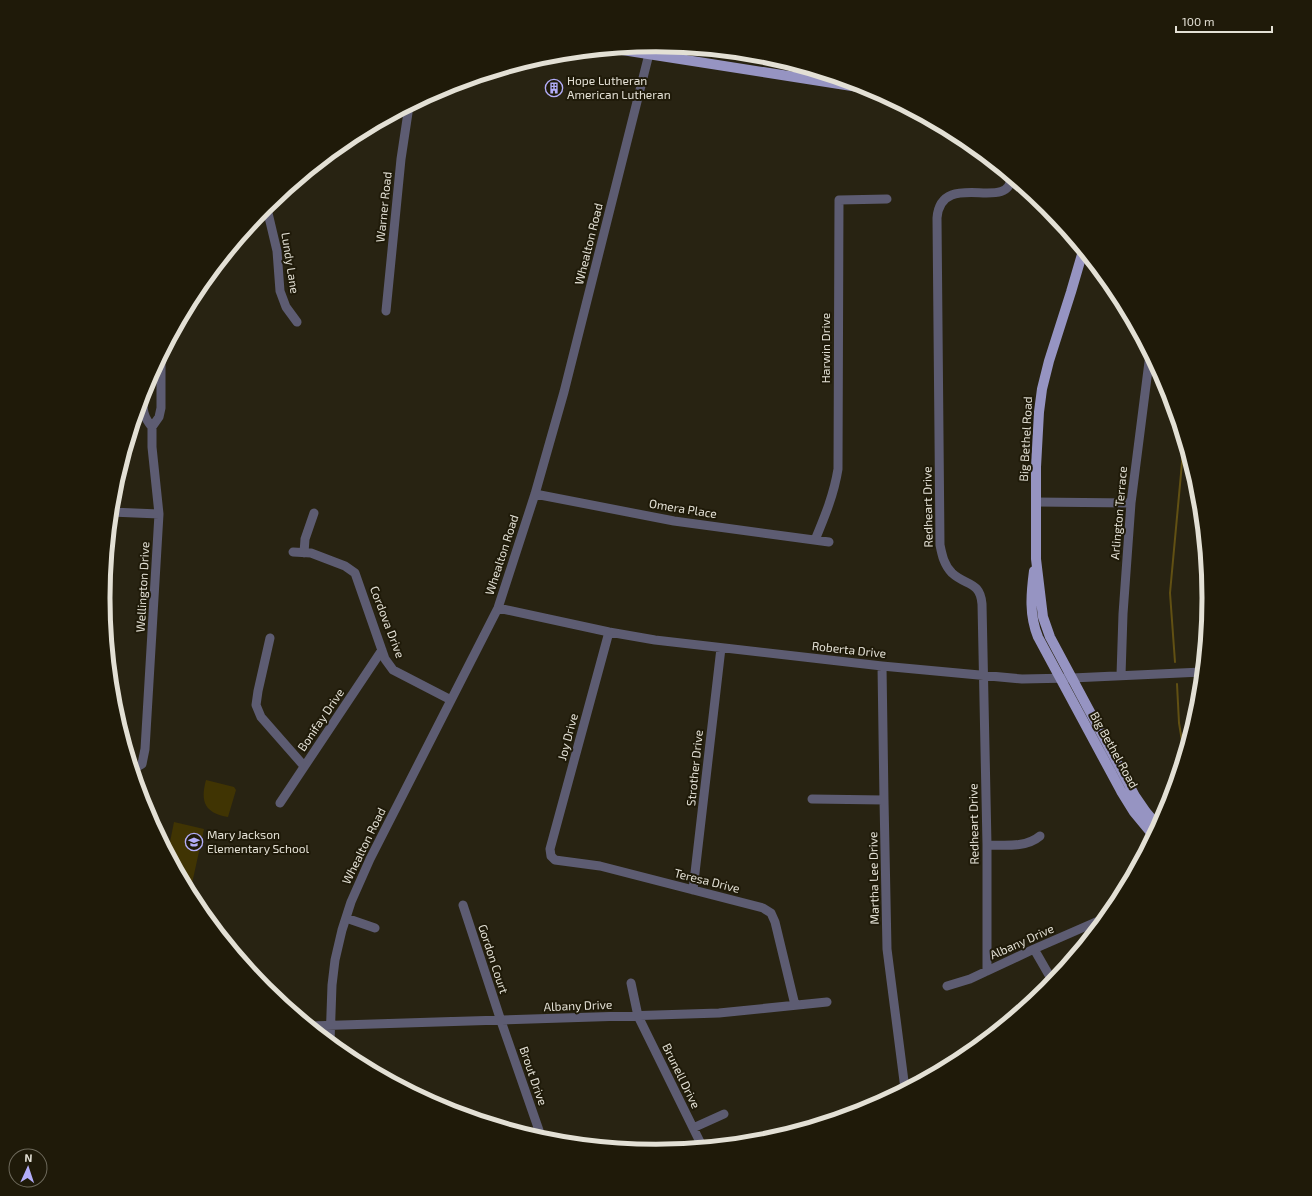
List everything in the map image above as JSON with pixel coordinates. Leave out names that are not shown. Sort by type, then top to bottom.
[{"type":"main road","points":[[639,52],[840,84]]},
{"type":"main road","name":"Big Bethel Road","points":[[1081,256],[1042,389],[1037,432],[1036,559],[1044,623],[1126,788],[1134,812],[1149,831]]},
{"type":"main road","name":"Big Bethel Road","points":[[1036,559],[1031,590],[1032,616],[1038,637],[1126,788],[1154,821]]},
{"type":"street","name":"Whealton Road","points":[[330,1035],[334,966],[338,943],[351,902],[370,859],[498,608],[535,494],[565,385],[649,54]]},
{"type":"street","name":"Warner Road","points":[[386,310],[401,159],[408,112]]},
{"type":"street","name":"Redheart Drive","points":[[987,971],[987,845],[982,596],[978,588],[952,573],[942,560],[940,545],[937,218],[939,206],[948,196],[958,193],[1003,191],[1006,190],[1010,182]]},
{"type":"street","name":"Harwin Drive","points":[[815,540],[832,496],[838,469],[839,200],[886,199]]},
{"type":"street","name":"Lundy Lane","points":[[268,214],[277,251],[280,291],[286,307],[297,322]]},
{"type":"street","name":"Arlington Terrace","points":[[1121,675],[1123,614],[1131,503],[1149,363]]},
{"type":"street","name":"Wellington Drive","points":[[137,767],[142,764],[145,749],[159,514],[152,447],[152,427],[159,418],[161,408],[161,368]]},
{"type":"street","name":"Wellington Drive","points":[[143,411],[146,420],[152,427]]},
{"type":"street","name":"Omera Place","points":[[535,494],[674,521],[829,542]]},
{"type":"street","points":[[1036,502],[1131,503]]},
{"type":"street","points":[[117,512],[159,514]]},
{"type":"street","points":[[304,553],[305,539],[314,514]]},
{"type":"street","name":"Cordova Drive","points":[[293,552],[311,553],[345,566],[355,573],[388,664],[393,670],[451,700]]},
{"type":"street","name":"Roberta Drive","points":[[498,608],[609,632],[655,640],[882,666],[1022,679],[1197,672]]},
{"type":"street","name":"Joy Drive","points":[[550,849],[609,632]]},
{"type":"street","points":[[270,638],[256,705],[261,717],[304,766]]},
{"type":"street","name":"Strother Drive","points":[[694,890],[721,648]]},
{"type":"street","name":"Bonifay Drive","points":[[280,803],[382,650]]},
{"type":"street","name":"Martha Lee Drive","points":[[882,666],[887,949],[904,1084]]},
{"type":"street","points":[[812,799],[884,800]]},
{"type":"street","points":[[987,845],[1025,843],[1034,841],[1040,836]]},
{"type":"street","name":"Teresa Drive","points":[[550,849],[551,856],[555,860],[600,866],[763,908],[771,913],[775,922],[795,1005]]},
{"type":"street","name":"Gordon Court","points":[[463,905],[501,1021]]},
{"type":"street","points":[[346,918],[375,928]]},
{"type":"street","name":"Albany Drive","points":[[947,986],[970,979],[1094,923]]},
{"type":"street","points":[[1034,949],[1050,976]]},
{"type":"street","name":"Brunell Drive","points":[[631,983],[638,1016],[700,1142]]},
{"type":"street","name":"Albany Drive","points":[[317,1026],[719,1013],[827,1002]]},
{"type":"street","name":"Brout Drive","points":[[501,1021],[540,1132]]},
{"type":"street","points":[[693,1128],[724,1114]]},
{"type":"shaded area","points":[[206,780],[234,787],[236,790],[228,817],[214,813],[206,805],[204,800],[204,788]]},
{"type":"shaded area","points":[[174,822],[204,829],[192,885],[183,871],[169,845]]},
{"type":"waterway","points":[[1175,662],[1170,593],[1183,456]]},
{"type":"waterway","points":[[1177,684],[1179,723],[1182,742]]},
{"type":"place","name":"Hope Lutheran American Lutheran","points":[[554,88]]},
{"type":"place","name":"Mary Jackson Elementary School","points":[[194,842]]}]
